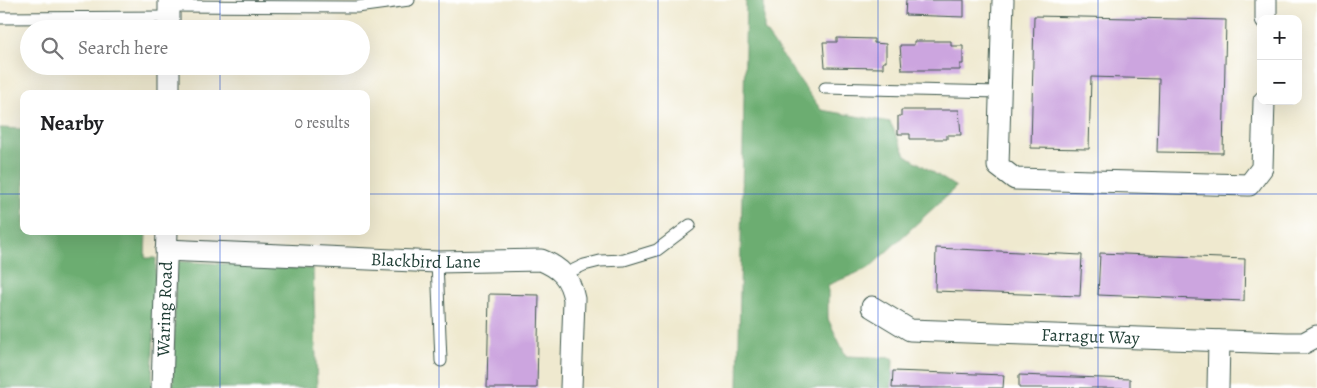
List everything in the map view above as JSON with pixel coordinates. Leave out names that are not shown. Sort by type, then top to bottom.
[{"type":"street","points":[[1003,0],[998,166],[1015,179],[1250,185],[1262,168],[1264,105]]},
{"type":"street","points":[[1266,0],[1266,15]]},
{"type":"street","points":[[169,75],[169,90]]},
{"type":"street","name":"Blackbird Lane","points":[[167,240],[437,262],[541,260],[554,265],[565,274]]},
{"type":"street","name":"Waring Road","points":[[162,388],[167,240]]},
{"type":"street","points":[[565,274],[572,286],[574,299],[571,388]]},
{"type":"street","name":"Farragut Way","points":[[872,307],[910,330],[1304,343],[1316,337]]},
{"type":"street","points":[[1218,388],[1219,341]]},
{"type":"lane","points":[[0,18],[358,7],[409,0]]},
{"type":"lane","points":[[826,88],[1000,92]]},
{"type":"lane","points":[[565,274],[584,265],[600,261],[624,260],[657,250],[690,225]]},
{"type":"lane","points":[[437,262],[441,361]]},
{"type":"green space","points":[[746,0],[764,0],[764,30],[821,110],[890,122],[906,155],[956,187],[869,268],[828,285],[828,319],[846,356],[893,358],[892,388],[738,388]]},
{"type":"green space","points":[[0,128],[20,129],[20,235],[146,235],[145,258],[156,258],[152,388],[0,388]]},
{"type":"green space","points":[[176,261],[313,269],[317,388],[173,388]]},
{"type":"building","points":[[906,0],[964,0],[964,17],[905,15]]},
{"type":"building","points":[[1034,16],[1226,20],[1223,153],[1157,152],[1159,79],[1091,77],[1089,149],[1031,148]]},
{"type":"building","points":[[837,38],[874,39],[874,43],[886,44],[886,62],[883,62],[883,68],[825,67],[823,42],[837,42]]},
{"type":"building","points":[[914,41],[951,41],[951,46],[963,46],[963,64],[960,64],[960,70],[902,70],[900,45],[914,45]]},
{"type":"building","points":[[901,110],[959,110],[961,135],[947,135],[947,139],[910,139],[910,134],[898,134],[898,116],[901,116]]},
{"type":"building","points":[[936,248],[1082,255],[1080,296],[935,291]]},
{"type":"building","points":[[1100,253],[1245,259],[1244,301],[1098,295]]},
{"type":"building","points":[[489,294],[539,295],[537,388],[487,388]]},
{"type":"building","points":[[893,371],[1004,375],[1003,388],[892,388]]},
{"type":"building","points":[[1019,375],[1130,379],[1130,388],[1019,388]]}]
